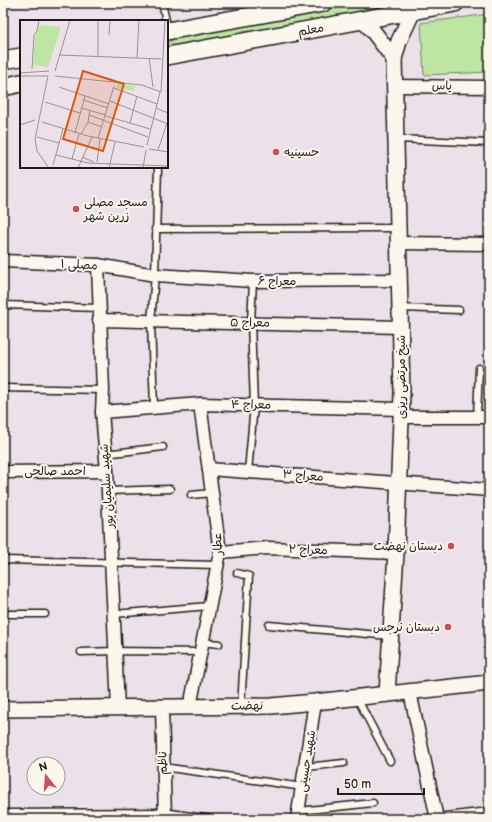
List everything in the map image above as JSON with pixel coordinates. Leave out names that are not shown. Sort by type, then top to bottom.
[{"type":"main road","name":"معلم","points":[[168,27],[323,3]]},
{"type":"main road","name":"معلم","points":[[168,56],[455,3]]},
{"type":"main road","points":[[3,60],[20,57]]},
{"type":"main road","points":[[3,87],[20,83]]},
{"type":"street","name":"شیخ مرتضی ریزی","points":[[388,694],[390,636],[396,553],[401,413],[394,59],[399,41],[413,11]]},
{"type":"street","points":[[363,20],[374,30],[394,59]]},
{"type":"street","name":"یاس","points":[[394,86],[489,87]]},
{"type":"street","points":[[398,236],[489,244]]},
{"type":"street","name":"مصلی ۱","points":[[3,261],[98,265],[155,275]]},
{"type":"street","name":"شهید سلیمیان پور","points":[[98,265],[98,308],[103,390],[102,412],[107,471],[118,708]]},
{"type":"street","name":"معراج ۶","points":[[155,275],[252,281],[399,280]]},
{"type":"street","name":"معراج ۵","points":[[99,320],[400,327]]},
{"type":"street","name":"معراج ۴","points":[[102,412],[200,404],[483,417]]},
{"type":"street","name":"عطار","points":[[190,707],[220,552],[200,404]]},
{"type":"street","name":"معراج ۳","points":[[209,469],[489,490]]},
{"type":"street","name":"احمد صالحی","points":[[3,472],[107,471]]},
{"type":"street","name":"معراج ۲","points":[[220,552],[268,548],[396,553]]},
{"type":"street","name":"نهضت","points":[[3,709],[271,706],[489,683]]},
{"type":"street","points":[[410,692],[437,818]]},
{"type":"street","name":"شهید حسینی","points":[[298,815],[316,702]]},
{"type":"street","name":"ناظم","points":[[162,707],[164,815]]},
{"type":"lane","points":[[162,3],[166,20]]},
{"type":"lane","points":[[396,139],[489,143]]},
{"type":"lane","points":[[154,408],[152,322],[158,168]]},
{"type":"lane","points":[[155,229],[398,236]]},
{"type":"lane","points":[[248,472],[254,406],[251,323],[252,281]]},
{"type":"lane","points":[[3,305],[98,308]]},
{"type":"lane","points":[[400,308],[459,310]]},
{"type":"lane","points":[[479,368],[483,417]]},
{"type":"lane","points":[[3,388],[103,390]]},
{"type":"lane","points":[[105,454],[163,447]]},
{"type":"lane","points":[[108,491],[170,489]]},
{"type":"lane","points":[[191,495],[212,493]]},
{"type":"lane","points":[[3,560],[218,565]]},
{"type":"lane","points":[[237,573],[249,576],[241,706]]},
{"type":"lane","points":[[114,614],[210,606]]},
{"type":"lane","points":[[3,614],[45,614]]},
{"type":"lane","points":[[269,625],[390,636]]},
{"type":"lane","points":[[81,652],[201,647],[219,644]]},
{"type":"lane","points":[[357,698],[390,761]]},
{"type":"lane","points":[[306,767],[344,763]]},
{"type":"lane","points":[[163,767],[303,786]]},
{"type":"lane","points":[[298,815],[373,803]]},
{"type":"lane","points":[[437,818],[489,810]]},
{"type":"lane","points":[[3,813],[164,815],[211,819]]},
{"type":"green space","points":[[365,3],[409,3],[168,49],[168,43],[175,38]]},
{"type":"green space","points":[[489,14],[489,72],[424,75],[421,23]]},
{"type":"place","name":"حسینیه","points":[[276,152]]},
{"type":"place","name":"مسجد مصلی زرین شهر","points":[[76,209]]},
{"type":"place","name":"دبستان نهضت","points":[[451,546]]},
{"type":"place","name":"دبستان نرجس","points":[[448,627]]}]
